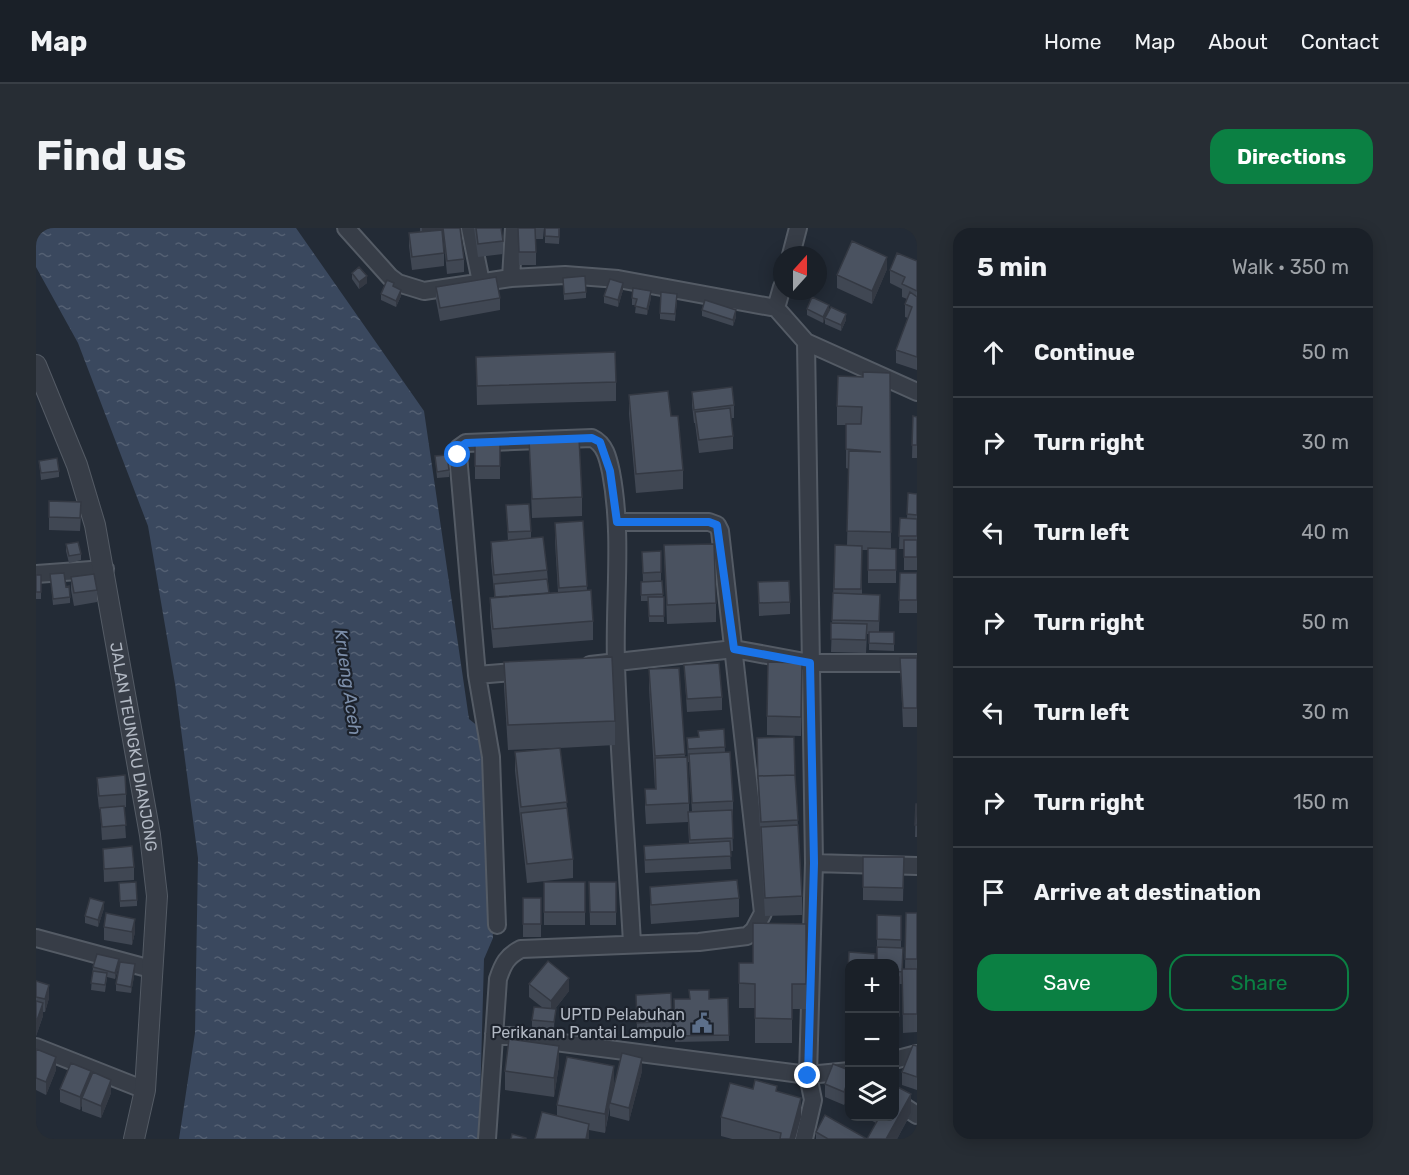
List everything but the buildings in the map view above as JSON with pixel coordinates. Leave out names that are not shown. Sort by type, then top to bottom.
[{"type":"street","points":[[346,228],[390,277],[408,287],[424,291],[511,278],[590,275],[776,308],[806,342],[917,392]]},
{"type":"street","points":[[470,228],[481,282]]},
{"type":"street","points":[[511,278],[514,228]]},
{"type":"street","points":[[793,246],[798,228]]},
{"type":"street","points":[[776,308],[778,300]]},
{"type":"street","points":[[804,1139],[813,1100],[808,1076],[814,863],[806,342]]},
{"type":"street","name":"JALAN TEUNGKU DIANJONG","points":[[36,365],[77,465],[105,569],[150,835],[157,896],[145,1090],[134,1139]]},
{"type":"street","points":[[497,925],[491,758],[477,675],[458,455],[463,445],[592,438],[600,442],[610,471],[617,522],[616,663],[632,943]]},
{"type":"street","points":[[487,1139],[498,979],[503,963],[512,954],[521,949],[699,942],[747,936],[754,930],[763,913],[734,649],[717,525],[709,522],[617,522]]},
{"type":"street","points":[[36,574],[105,569]]},
{"type":"street","points":[[570,667],[734,649],[810,663],[917,663]]},
{"type":"street","points":[[477,675],[547,669]]},
{"type":"street","points":[[814,863],[917,866]]},
{"type":"street","points":[[36,938],[151,969]]},
{"type":"street","points":[[494,1034],[808,1076],[845,1071]]},
{"type":"street","points":[[36,1047],[145,1090]]},
{"type":"street","points":[[899,1059],[917,1054]]},
{"type":"street","points":[[899,1103],[917,1115]]},
{"type":"water","name":"Krueng Aceh","points":[[36,228],[296,228],[424,411],[469,719],[484,731],[493,938],[484,959],[479,1139],[179,1139],[195,1033],[198,858],[175,684],[148,526],[78,343],[36,267]]},
{"type":"place","name":"UPTD Pelabuhan Perikanan Pantai Lampulo","points":[[702,1023]]},
{"type":"route","points":[[458,455],[459,448],[466,443],[592,438],[600,442],[610,471],[617,522],[709,522],[717,525],[720,531],[734,649],[810,663],[814,863],[808,1076]]}]
